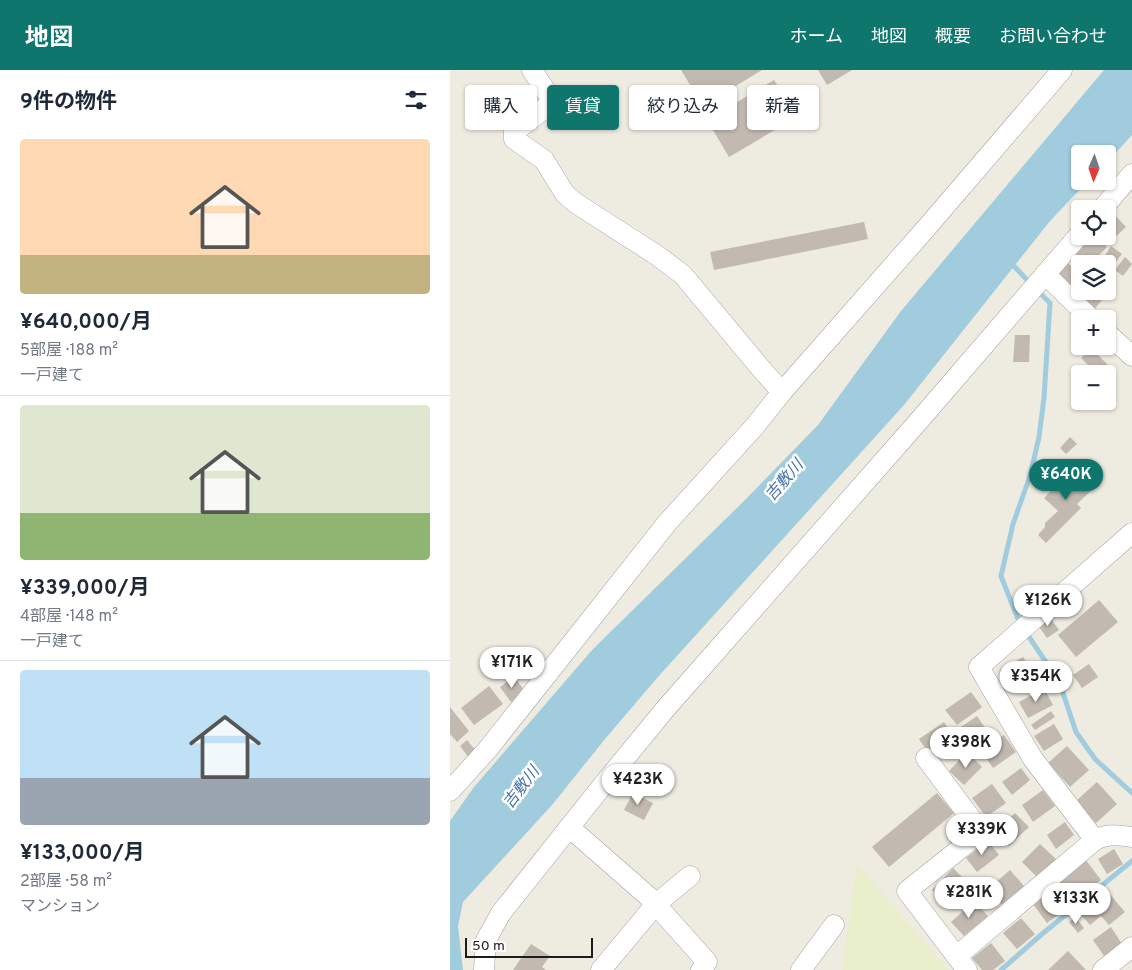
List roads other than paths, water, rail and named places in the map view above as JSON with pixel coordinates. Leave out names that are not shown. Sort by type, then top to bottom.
[{"type":"street","points":[[532,70],[552,102],[514,132],[514,139],[544,160],[565,194],[577,204],[658,256],[683,275],[762,372],[782,392]]},
{"type":"street","points":[[450,792],[488,749],[667,524],[755,426],[782,392],[1062,70]]},
{"type":"street","points":[[1110,200],[1132,174]]},
{"type":"street","points":[[484,970],[486,940],[501,913],[569,827],[667,707],[1071,244]]},
{"type":"street","points":[[1043,276],[1081,310]]},
{"type":"street","points":[[1116,341],[1132,356]]},
{"type":"street","points":[[1095,840],[1033,759],[979,667],[1132,534]]},
{"type":"street","points":[[926,758],[981,832],[907,891],[962,963],[1095,840],[1104,835],[1115,834],[1132,837]]},
{"type":"street","points":[[569,827],[656,904],[709,967]]},
{"type":"street","points":[[601,970],[656,904],[690,876]]},
{"type":"street","points":[[801,970],[834,925]]},
{"type":"street","points":[[1103,970],[1132,947]]},
{"type":"water","name":"吉敷川","points":[[1104,70],[1132,70],[1132,135],[1116,152],[1116,145],[1071,145],[1071,190],[1079,190],[1050,221],[904,405],[657,678],[552,805],[463,902],[458,926],[463,970],[450,970],[450,821],[474,787],[593,649],[744,501],[818,425],[901,311]]},
{"type":"waterway","points":[[1011,263],[1031,284]]},
{"type":"waterway","points":[[1020,624],[1001,576],[1013,524],[1030,476],[1039,437],[1044,398],[1050,303],[1037,290]]},
{"type":"waterway","points":[[1025,631],[1061,687],[1076,732],[1095,759],[1132,793]]},
{"type":"waterway","points":[[1001,970],[1132,861]]}]
